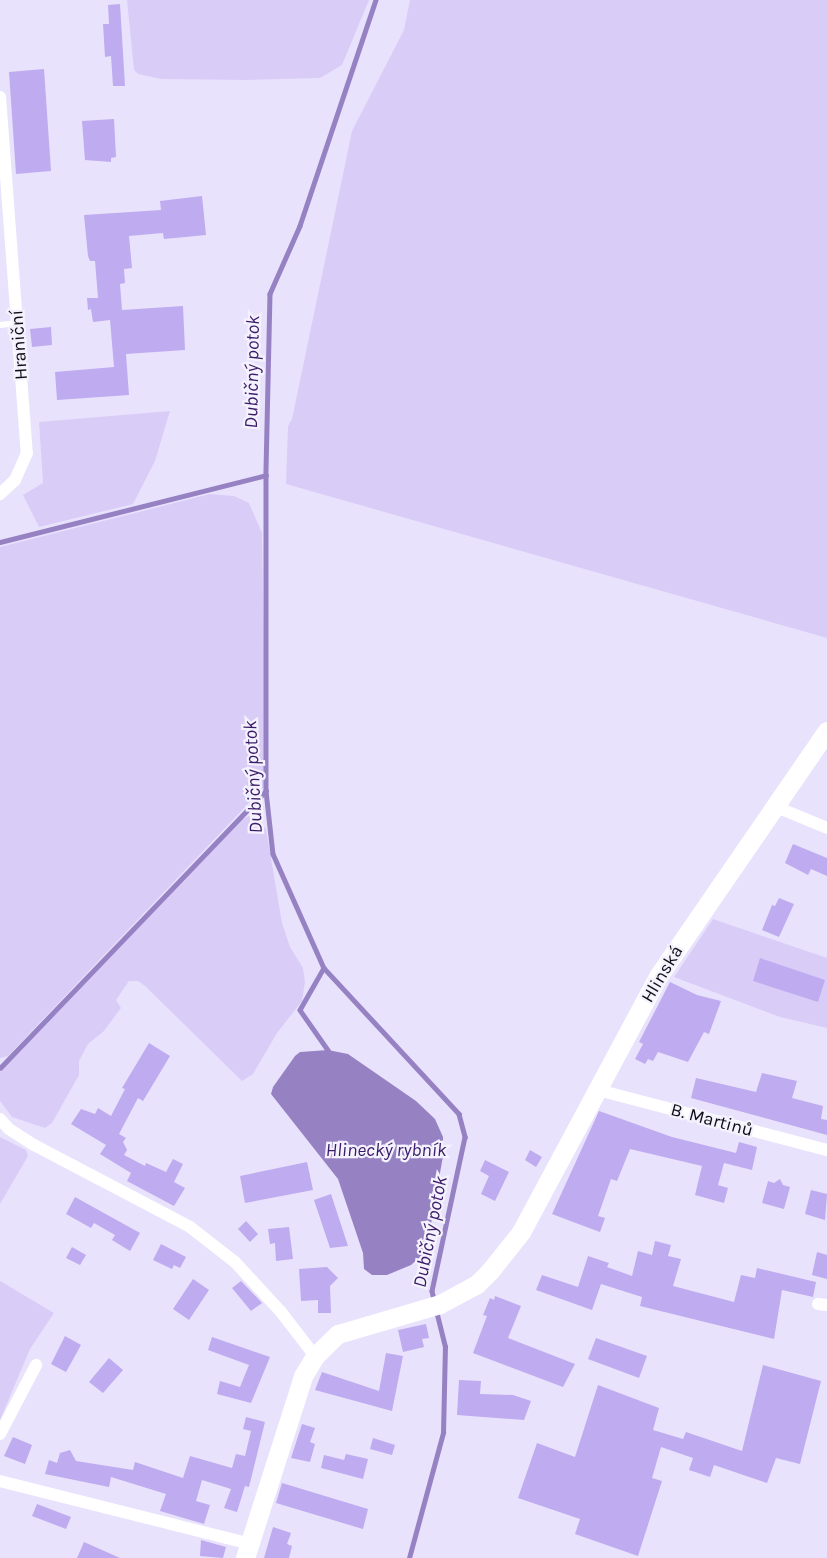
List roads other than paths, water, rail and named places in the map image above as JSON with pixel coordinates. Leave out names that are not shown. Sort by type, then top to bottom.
[{"type":"street","name":"Hraniční","points":[[0,98],[27,453],[15,480],[0,494]]},
{"type":"street","name":"Hlinská","points":[[247,1551],[303,1376],[315,1356],[338,1334],[434,1306],[477,1284],[521,1232],[659,975],[827,731]]},
{"type":"street","points":[[774,806],[827,828]]},
{"type":"street","name":"B. Martinů","points":[[598,1090],[827,1150]]},
{"type":"street","points":[[0,1119],[9,1129],[34,1145],[190,1227],[235,1262],[282,1312],[315,1356]]},
{"type":"street","points":[[0,1434],[36,1365]]},
{"type":"street","points":[[0,1481],[247,1551]]},
{"type":"lane","points":[[0,325],[17,323]]},
{"type":"water","name":"Hlinecký rybník","points":[[328,1050],[348,1054],[416,1101],[435,1119],[443,1137],[443,1156],[426,1252],[411,1265],[387,1275],[372,1275],[364,1269],[363,1253],[338,1179],[271,1094],[273,1087],[295,1056],[300,1052]]},
{"type":"waterway","name":"Dubičný potok","points":[[376,0],[300,226],[270,294],[266,475],[266,791],[273,854],[324,968],[459,1114],[465,1137],[432,1291],[434,1300]]},
{"type":"waterway","points":[[0,542],[266,475]]},
{"type":"waterway","points":[[0,1068],[266,791]]},
{"type":"waterway","points":[[324,968],[300,1010],[328,1050]]},
{"type":"waterway","name":"Dubičný potok","points":[[409,1558],[443,1433],[445,1347],[436,1310]]}]
